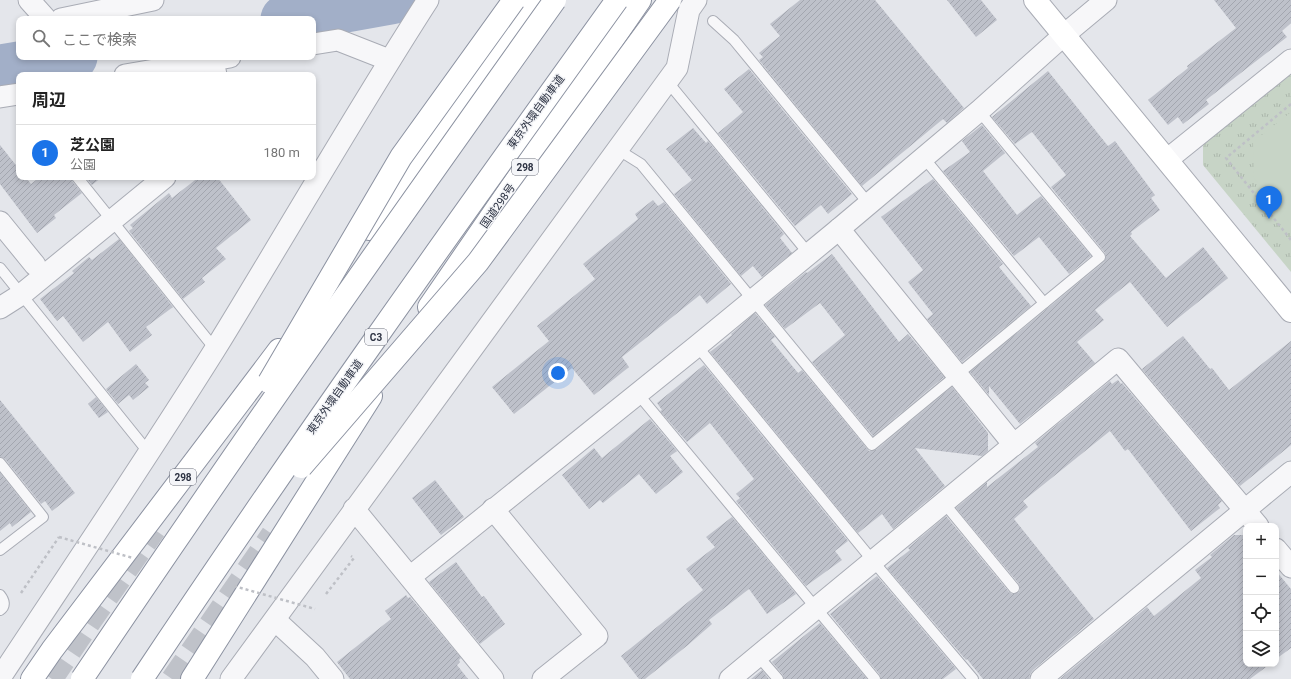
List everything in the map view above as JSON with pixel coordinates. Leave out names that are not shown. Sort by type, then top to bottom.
[{"type":"main road","points":[[185,527],[401,157],[514,0]]},
{"type":"main road","name":"298","points":[[32,679],[52,650],[335,277],[531,0]]},
{"type":"main road","points":[[82,679],[185,527],[403,213],[555,0]]},
{"type":"main road","name":"東京外環自動車道","points":[[142,679],[224,557],[443,242],[617,0]]},
{"type":"main road","name":"国道298号","points":[[192,679],[410,334],[640,0]]},
{"type":"main road","points":[[224,557],[478,262],[670,0]]},
{"type":"main road","points":[[1035,0],[1291,311]]},
{"type":"street","points":[[29,0],[43,16]]},
{"type":"street","points":[[76,16],[153,0]]},
{"type":"street","points":[[0,678],[150,453],[389,60],[428,0]]},
{"type":"street","points":[[231,679],[677,68],[689,10],[696,0]]},
{"type":"street","points":[[410,577],[638,394],[809,254],[980,111],[1064,35],[1106,0]]},
{"type":"street","points":[[316,44],[338,40],[389,60]]},
{"type":"street","points":[[1168,160],[1291,60]]},
{"type":"street","points":[[151,72],[219,64]]},
{"type":"street","points":[[0,308],[22,294],[161,180]]},
{"type":"street","points":[[0,222],[35,265]]},
{"type":"street","points":[[839,229],[1014,445]]},
{"type":"street","points":[[730,679],[1118,359],[1251,518]]},
{"type":"street","points":[[1041,679],[1251,518],[1291,472]]},
{"type":"street","points":[[354,509],[493,679]]},
{"type":"street","points":[[493,509],[596,636],[544,679]]},
{"type":"street","points":[[1279,553],[1291,568]]},
{"type":"street","points":[[275,620],[315,657],[333,679]]},
{"type":"lane","points":[[713,21],[734,40],[868,204]]},
{"type":"lane","points":[[667,81],[809,254]]},
{"type":"lane","points":[[617,149],[641,164],[872,445],[1100,257],[980,111]]},
{"type":"lane","points":[[924,158],[1044,303]]},
{"type":"lane","points":[[79,180],[215,348]]},
{"type":"lane","points":[[0,268],[150,453]]},
{"type":"lane","points":[[697,346],[873,561],[973,679]]},
{"type":"lane","points":[[638,394],[875,679]]},
{"type":"lane","points":[[0,463],[42,517],[0,550]]},
{"type":"lane","points":[[944,502],[1014,588]]},
{"type":"lane","points":[[0,595],[4,600],[4,604],[3,608],[0,610]]},
{"type":"lane","points":[[758,656],[778,679]]},
{"type":"path","points":[[1291,104],[1226,158],[1291,240]]},
{"type":"green space","points":[[1291,73],[1291,272],[1203,165],[1203,144]]},
{"type":"green space","points":[[1291,112],[1291,224],[1254,178],[1253,142]]},
{"type":"building","points":[[800,0],[875,0],[964,108],[947,123],[943,119],[862,186],[759,60],[763,57],[759,53],[780,36],[770,24]]},
{"type":"building","points":[[947,0],[981,0],[997,20],[976,37]]},
{"type":"building","points":[[1214,0],[1291,0],[1291,23],[1282,31],[1287,37],[1206,100],[1209,104],[1183,124],[1178,117],[1168,125],[1148,100],[1188,68],[1187,66],[1236,28]]},
{"type":"building","points":[[749,69],[852,194],[828,214],[821,205],[795,226],[718,133],[743,112],[724,89]]},
{"type":"building","points":[[1048,71],[1108,146],[1115,141],[1155,195],[1151,198],[1160,210],[1131,232],[1132,234],[1130,236],[1166,278],[1203,247],[1228,278],[1167,327],[1130,282],[1095,310],[1104,320],[1077,342],[1095,363],[1020,424],[989,386],[989,395],[970,372],[1104,262],[1106,256],[1051,187],[1066,175],[1032,132],[1015,144],[992,117]]},
{"type":"building","points":[[982,125],[1005,153],[983,171],[1017,215],[1041,196],[1091,256],[1069,274],[1039,237],[1014,256],[943,171],[970,152],[962,141]]},
{"type":"building","points":[[693,128],[706,143],[708,141],[784,234],[780,238],[792,253],[762,277],[753,266],[741,276],[674,194],[692,180],[666,149]]},
{"type":"building","points":[[0,145],[16,165],[16,180],[28,180],[31,184],[36,180],[72,180],[82,193],[54,215],[56,218],[37,233],[0,184]]},
{"type":"building","points":[[933,179],[1003,264],[999,267],[1031,306],[962,362],[927,319],[933,314],[908,282],[923,270],[881,217]]},
{"type":"building","points":[[88,180],[98,180],[92,185]]},
{"type":"building","points":[[195,180],[219,180],[251,220],[216,248],[226,259],[202,278],[205,282],[183,299],[129,231],[133,228],[130,225],[169,193],[172,198]]},
{"type":"building","points":[[653,200],[658,206],[664,202],[731,284],[707,304],[700,295],[622,357],[629,367],[594,395],[572,368],[514,414],[492,387],[549,341],[537,326],[595,279],[583,264],[638,219],[635,214]]},
{"type":"building","points":[[119,239],[173,307],[146,327],[152,335],[130,352],[108,322],[83,342],[63,316],[57,321],[40,299],[74,273],[72,271],[89,257],[92,260]]},
{"type":"building","points":[[832,254],[899,342],[908,334],[944,377],[873,436],[812,362],[845,335],[820,303],[785,329],[765,305],[806,272],[807,273]]},
{"type":"building","points":[[755,313],[775,337],[771,340],[798,373],[802,370],[869,451],[876,450],[952,387],[988,433],[988,451],[982,456],[915,448],[945,486],[893,529],[882,514],[858,533],[710,352],[732,335],[731,334]]},
{"type":"building","points":[[1183,336],[1210,369],[1212,368],[1229,390],[1291,341],[1291,445],[1240,486],[1142,369]]},
{"type":"building","points":[[136,364],[149,380],[145,383],[149,387],[133,400],[129,395],[118,404],[106,389]]},
{"type":"building","points":[[704,365],[848,541],[835,551],[842,560],[806,586],[736,501],[740,498],[736,494],[754,479],[710,423],[687,442],[660,411],[662,410],[657,403]]},
{"type":"building","points":[[1118,380],[1222,501],[1218,505],[1220,508],[1191,531],[1128,449],[1125,451],[1110,431],[1023,501],[1028,507],[1014,519],[1094,619],[1033,670],[1029,679],[983,679],[887,568],[910,550],[908,548],[946,516],[1009,592],[1012,594],[1018,593],[1020,590],[1019,584],[956,508],[987,482],[987,487],[1038,447],[1035,443],[1110,381],[1112,384]]},
{"type":"building","points":[[96,397],[108,412],[99,418],[88,404]]},
{"type":"building","points":[[0,400],[75,493],[52,511],[45,501],[41,504],[5,459],[0,457]]},
{"type":"building","points":[[650,419],[677,451],[670,456],[683,472],[656,494],[639,474],[603,503],[600,500],[589,509],[562,475],[594,448],[602,458]]},
{"type":"building","points":[[0,473],[31,512],[12,527],[10,523],[0,531]]},
{"type":"building","points":[[435,480],[464,517],[441,535],[412,498]]},
{"type":"building","points":[[732,517],[796,594],[767,614],[749,589],[709,620],[712,624],[688,645],[645,679],[639,679],[621,656],[703,590],[686,569],[715,547],[706,537]]},
{"type":"building","points":[[1234,535],[1243,535],[1243,667],[1266,667],[1250,679],[1060,679],[1147,607],[1154,616],[1201,578],[1195,570],[1212,557],[1210,555]]},
{"type":"building","points":[[456,562],[482,597],[484,596],[505,624],[480,644],[429,582]]},
{"type":"building","points":[[1279,575],[1291,589],[1291,648],[1279,657]]},
{"type":"building","points":[[877,576],[956,669],[943,679],[881,679],[880,675],[830,614]]},
{"type":"building","points":[[406,595],[408,598],[410,597],[461,658],[457,665],[468,679],[350,679],[337,662],[391,619],[385,611]]},
{"type":"building","points":[[820,623],[867,679],[784,679],[783,675],[772,662]]},
{"type":"building","points":[[762,670],[769,679],[751,679]]},
{"type":"waterway","points":[[302,16],[391,0]]},
{"type":"waterway","points":[[0,69],[55,60]]},
{"type":"tunnel","points":[[52,679],[155,530]]},
{"type":"tunnel","points":[[172,679],[272,534]]},
{"type":"place","name":"芝公園","points":[[1269,219]]}]
